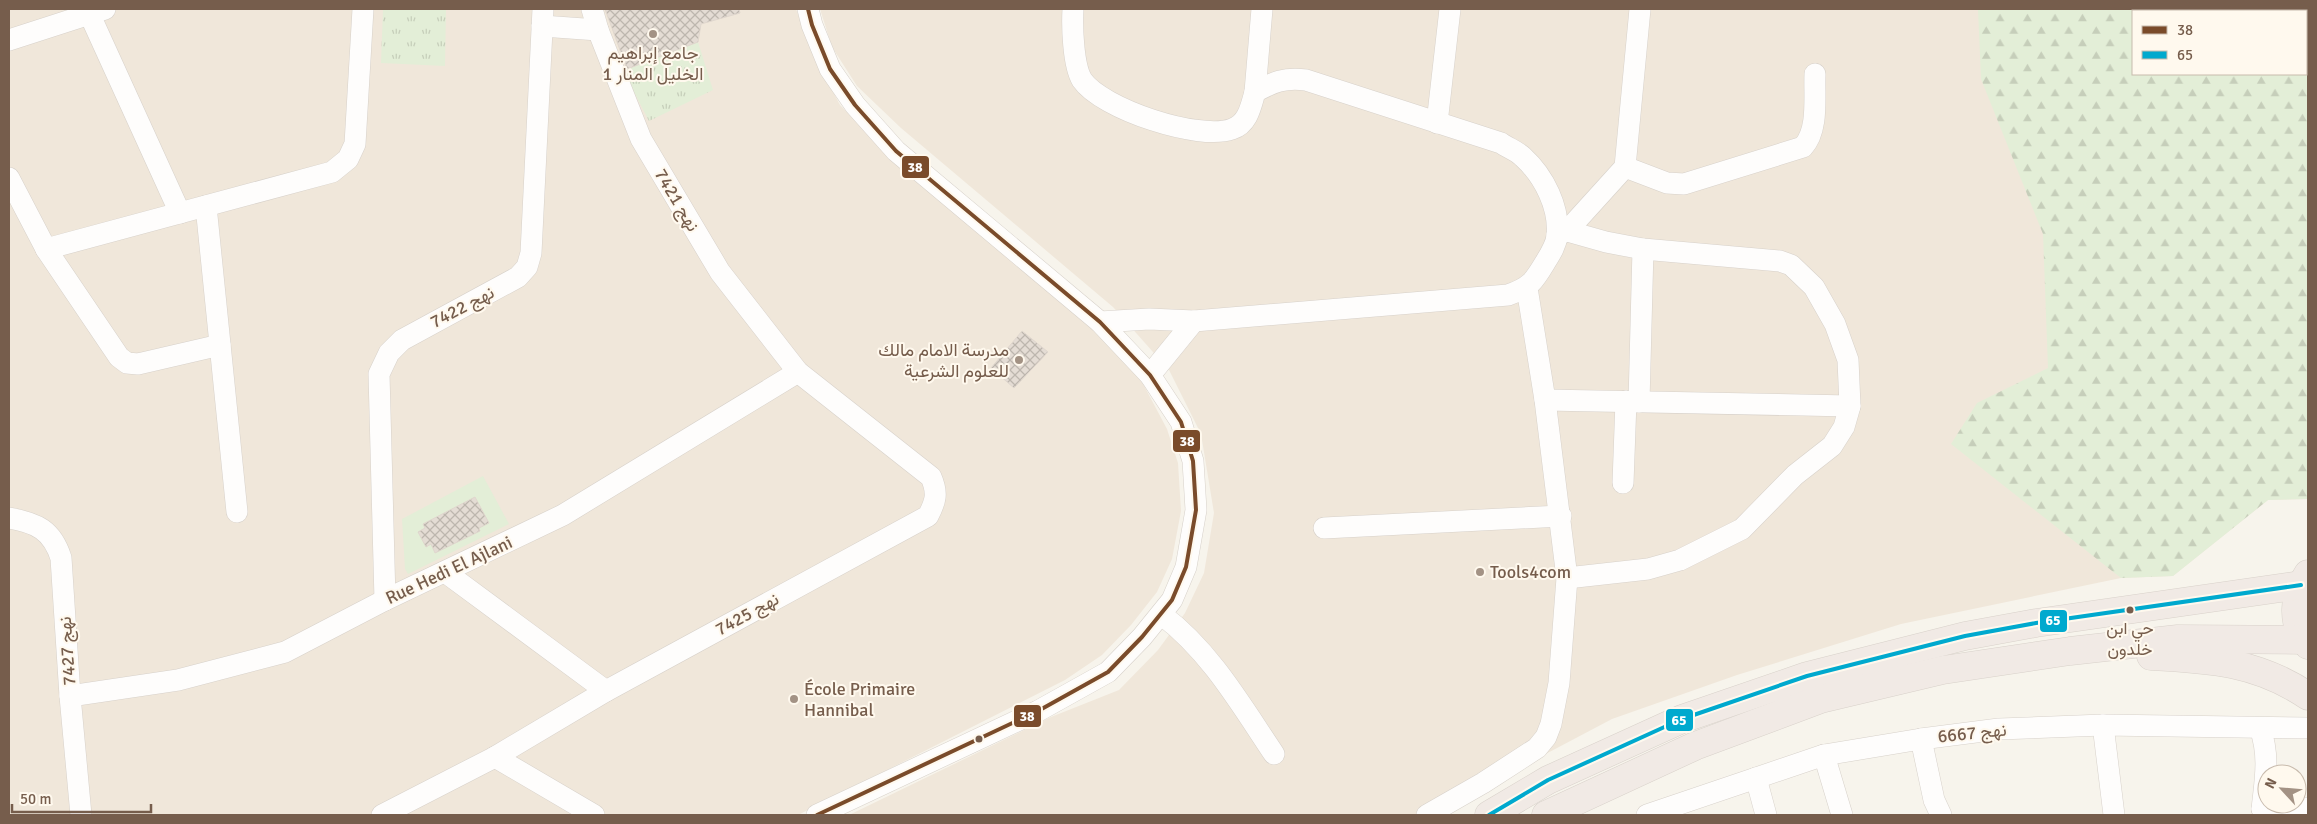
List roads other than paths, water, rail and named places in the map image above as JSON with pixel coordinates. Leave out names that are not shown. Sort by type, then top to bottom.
[{"type":"highway","points":[[1489,815],[1548,780],[1682,719],[1807,676],[1965,636],[2036,622],[2304,580],[2296,614],[2297,626],[2306,643],[2178,639],[1943,670],[1821,700],[1695,746],[1546,815]]},
{"type":"highway","points":[[2093,649],[2125,654],[2222,661],[2256,669],[2308,696]]},
{"type":"street","points":[[46,248],[332,172],[348,159],[355,144],[363,9]]},
{"type":"street","name":"نهج 7421","points":[[592,9],[598,30],[641,139],[720,272],[798,372]]},
{"type":"street","points":[[808,9],[812,25],[830,68],[855,105],[896,151],[1100,322],[1150,375],[1181,422],[1192,461],[1196,510],[1186,567],[1172,600],[1162,615],[1108,672],[1038,711],[817,815]]},
{"type":"street","points":[[1073,9],[1075,56],[1082,79],[1096,95],[1161,124],[1208,132],[1232,129],[1241,124],[1247,117],[1255,92],[1262,9]]},
{"type":"street","points":[[1437,124],[1450,9]]},
{"type":"street","points":[[1100,322],[1194,321],[1481,298],[1508,294],[1526,288],[1539,273],[1562,233],[1625,167],[1640,9]]},
{"type":"street","points":[[9,40],[97,11],[180,213]]},
{"type":"street","points":[[543,17],[598,30]]},
{"type":"street","name":"نهج 7422","points":[[385,600],[379,374],[390,353],[402,340],[518,277],[527,267],[531,253],[543,17]]},
{"type":"street","points":[[1625,167],[1667,183],[1684,184],[1803,147],[1812,131],[1815,74]]},
{"type":"street","points":[[1255,92],[1274,81],[1290,78],[1306,80],[1500,143],[1522,156],[1538,173],[1549,194],[1562,233]]},
{"type":"street","points":[[9,178],[46,248],[119,357],[127,363],[138,364],[220,345]]},
{"type":"street","points":[[206,206],[237,512]]},
{"type":"street","points":[[1562,233],[1643,250],[1780,261],[1791,265],[1814,288],[1835,324],[1848,360],[1850,406],[1844,427],[1832,446],[1795,475],[1742,529],[1680,560],[1664,565],[1648,569],[1567,578]]},
{"type":"street","points":[[1624,483],[1643,250]]},
{"type":"street","points":[[1427,815],[1499,773],[1537,748],[1546,738],[1551,724],[1559,683],[1567,578],[1561,516],[1545,400],[1526,288]]},
{"type":"street","points":[[1150,375],[1194,321]]},
{"type":"street","name":"Rue Hedi El Ajlani","points":[[70,696],[178,680],[285,652],[385,600],[563,515],[798,372]]},
{"type":"street","name":"نهج 7425","points":[[382,815],[495,757],[606,691],[928,516],[935,503],[937,490],[931,477],[798,372]]},
{"type":"street","points":[[1545,400],[1850,406]]},
{"type":"street","points":[[1324,528],[1561,516]]},
{"type":"street","name":"نهج 7427","points":[[9,518],[29,522],[48,533],[57,544],[62,558],[70,696],[81,815]]},
{"type":"street","points":[[445,572],[606,691]]},
{"type":"street","points":[[1162,615],[1180,628],[1220,674],[1274,754]]},
{"type":"street","points":[[2103,725],[2114,815]]},
{"type":"street","name":"نهج 6667","points":[[1647,815],[1824,755],[1921,739],[1999,729],[2103,725],[2308,728]]},
{"type":"street","points":[[2260,728],[2265,743],[2266,764]]},
{"type":"street","points":[[1921,739],[1934,800],[1941,815]]},
{"type":"street","points":[[1824,755],[1842,815]]},
{"type":"street","points":[[495,757],[594,815]]},
{"type":"street","points":[[1756,778],[1766,815]]},
{"type":"place","name":"جامع إبراهيم الخليل المنار 1","points":[[653,34]]},
{"type":"place","name":"مدرسة الامام مالك للعلوم الشرعية","points":[[1019,360]]},
{"type":"place","name":"Tools4com","points":[[1480,572]]},
{"type":"place","name":"حي ابن خلدون","points":[[2130,610]]},
{"type":"place","name":"École Primaire Hannibal","points":[[794,699]]}]
